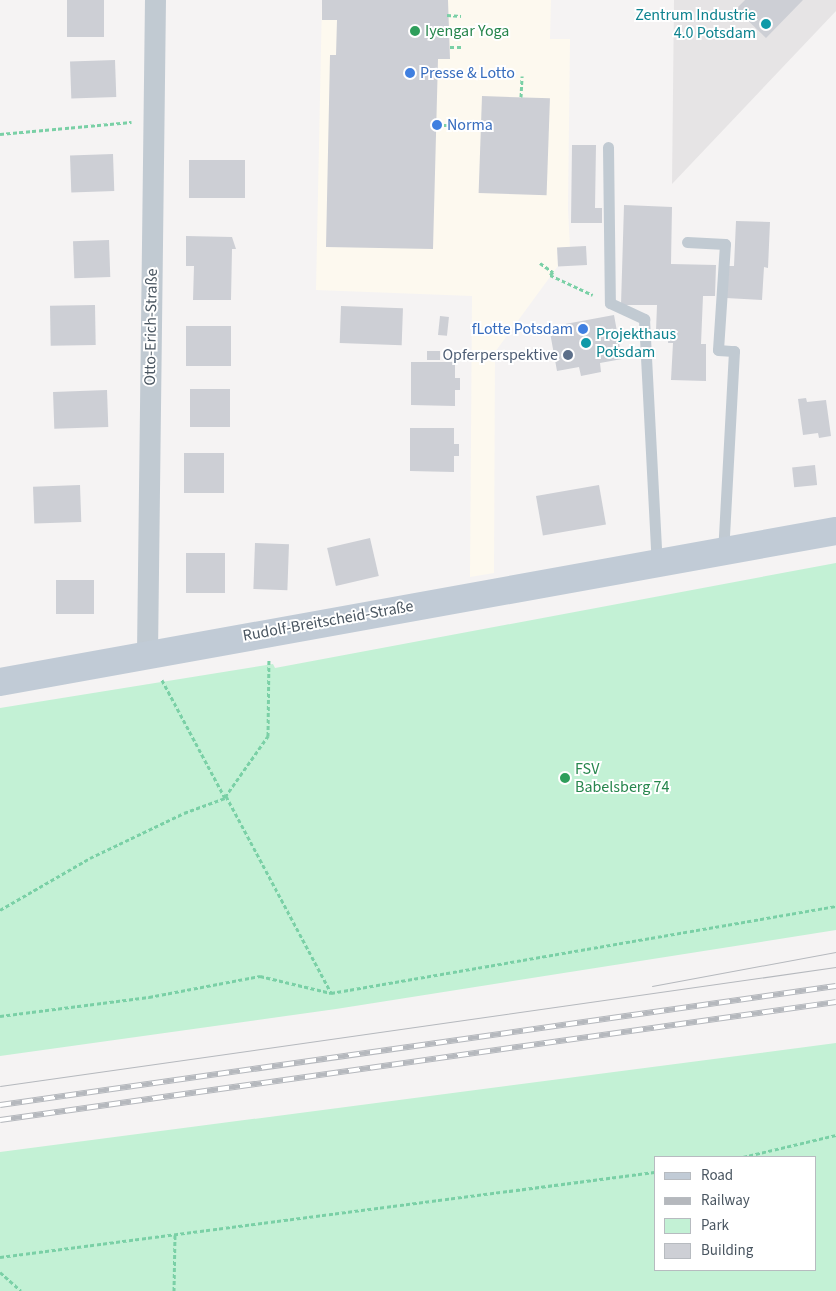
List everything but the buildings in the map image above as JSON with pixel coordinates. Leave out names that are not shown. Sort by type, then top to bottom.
[{"type":"street","name":"Otto-Erich-Straße","points":[[147,653],[155,0]]},
{"type":"street","name":"Rudolf-Breitscheid-Straße","points":[[0,682],[147,653],[836,531]]},
{"type":"lane","points":[[608,147],[610,304],[644,319],[657,563]]},
{"type":"lane","points":[[687,242],[725,244],[718,350],[734,351],[723,523],[723,552]]},
{"type":"path","points":[[447,15],[461,16]]},
{"type":"path","points":[[450,32],[461,32]]},
{"type":"path","points":[[450,47],[461,47]]},
{"type":"path","points":[[521,97],[522,76]]},
{"type":"path","points":[[0,134],[153,120]]},
{"type":"path","points":[[437,125],[460,125]]},
{"type":"path","points":[[540,263],[553,272],[550,275],[610,304]]},
{"type":"path","points":[[0,910],[90,858],[184,813],[225,797],[268,736],[269,632]]},
{"type":"path","points":[[147,653],[331,993]]},
{"type":"path","points":[[0,1016],[149,997],[260,976],[331,993],[836,906]]},
{"type":"path","points":[[748,1156],[836,1135]]},
{"type":"path","points":[[0,1257],[654,1172]]},
{"type":"path","points":[[174,1291],[175,1235]]},
{"type":"path","points":[[0,1272],[21,1291]]},
{"type":"shaded area","points":[[322,0],[551,0],[550,39],[570,39],[568,209],[570,247],[557,248],[558,266],[495,352],[494,573],[470,577],[472,296],[316,290]]},
{"type":"shaded area","points":[[674,0],[836,0],[836,11],[672,184]]},
{"type":"green space","points":[[836,563],[836,930],[336,1009],[0,1056],[0,708],[273,664],[275,668]]},
{"type":"green space","points":[[836,1043],[836,1291],[0,1291],[0,1152]]},
{"type":"tram line","points":[[652,986],[836,952]]},
{"type":"tram line","points":[[0,1086],[836,967]]},
{"type":"railway","points":[[0,1105],[836,986]]},
{"type":"railway","points":[[0,1120],[836,1002]]},
{"type":"place","name":"Zentrum Industrie 4.0 Potsdam","points":[[766,24]]},
{"type":"place","name":"Iyengar Yoga","points":[[415,31]]},
{"type":"place","name":"Presse & Lotto","points":[[410,73]]},
{"type":"place","name":"Norma","points":[[437,125]]},
{"type":"place","name":"fLotte Potsdam","points":[[583,329]]},
{"type":"place","name":"Projekthaus Potsdam","points":[[586,343]]},
{"type":"place","name":"Opferperspektive","points":[[568,355]]},
{"type":"place","name":"FSV Babelsberg 74","points":[[565,778]]}]
